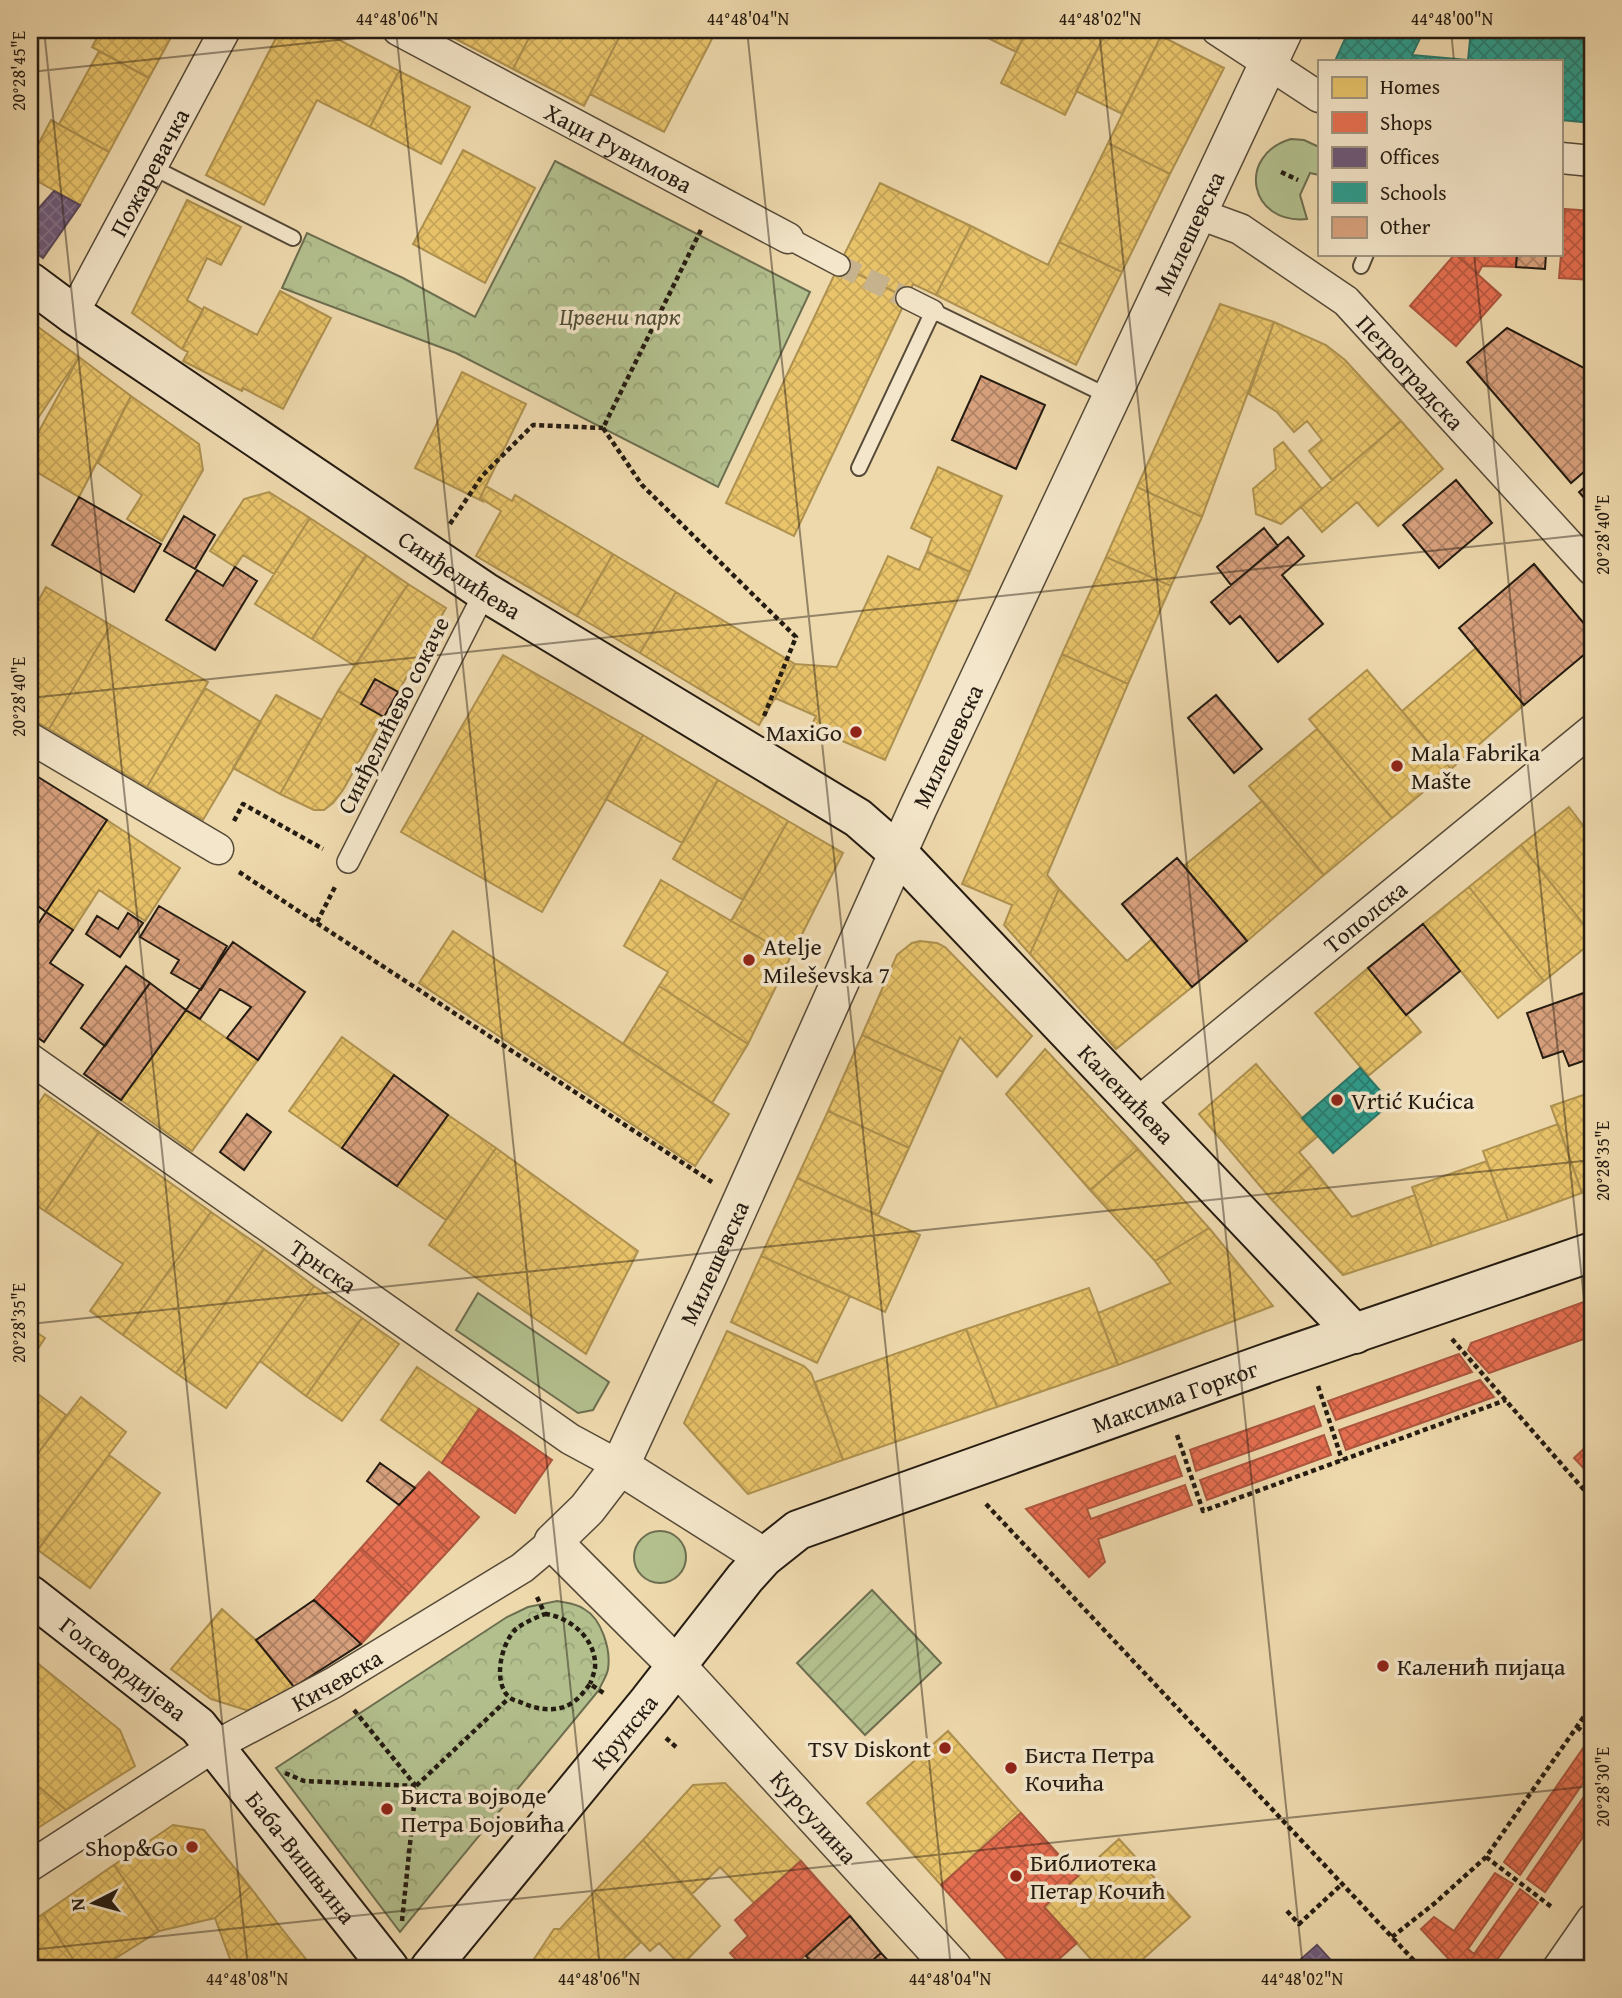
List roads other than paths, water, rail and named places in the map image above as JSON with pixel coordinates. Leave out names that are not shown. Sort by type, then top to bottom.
[{"type":"main road","name":"Синђелићева","points":[[30,282],[73,314],[485,592],[858,818],[898,853]]},
{"type":"main road","name":"Каленићева","points":[[898,853],[1355,1334]]},
{"type":"main road","name":"Максима Горког","points":[[764,1557],[798,1530],[1247,1370],[1592,1252]]},
{"type":"main road","name":"Крунска","points":[[430,1968],[764,1557]]},
{"type":"main road","name":"Голсвордијева","points":[[30,1595],[185,1714],[215,1746]]},
{"type":"main road","name":"Баба-Вишњина","points":[[215,1746],[389,1968]]},
{"type":"street","name":"Пожаревачка","points":[[73,314],[225,30]]},
{"type":"street","name":"Хаџи Рувимова","points":[[398,30],[839,265]]},
{"type":"street","points":[[1217,30],[1318,96]]},
{"type":"street","name":"Милешевска","points":[[620,1466],[898,853],[1284,30]]},
{"type":"street","points":[[1562,158],[1592,161]]},
{"type":"street","name":"Петроградска","points":[[1199,214],[1240,229],[1346,301],[1592,570]]},
{"type":"street","points":[[907,298],[933,311]]},
{"type":"street","name":"Синђелићево сокаче","points":[[348,862],[485,592]]},
{"type":"street","name":"Тополска","points":[[1136,1104],[1592,730]]},
{"type":"street","points":[[30,738],[218,849]]},
{"type":"street","name":"Трнска","points":[[30,1059],[570,1439],[620,1466]]},
{"type":"street","points":[[620,1466],[764,1557]]},
{"type":"street","name":"Кичевска","points":[[30,1866],[215,1746],[333,1684],[522,1568],[587,1509],[620,1466]]},
{"type":"street","name":"Курсулина","points":[[553,1542],[676,1665],[953,1968]]},
{"type":"street","points":[[1558,1968],[1592,1919]]},
{"type":"lane","points":[[152,167],[293,238]]},
{"type":"lane","points":[[859,468],[933,311],[1111,398]]},
{"type":"tunnel","points":[[839,265],[907,298]]},
{"type":"place","name":"MaxiGo","points":[[856,732]]},
{"type":"place","name":"Mala Fabrika Mašte","points":[[1397,766]]},
{"type":"place","name":"Atelje Mileševska 7","points":[[749,960]]},
{"type":"place","name":"Vrtić Kućica","points":[[1337,1100]]},
{"type":"place","name":"Каленић пијаца","points":[[1383,1666]]},
{"type":"place","name":"TSV Diskont","points":[[945,1748]]},
{"type":"place","name":"Биста Петра Кочића","points":[[1011,1768]]},
{"type":"place","name":"Биста војводе Петра Бојовића","points":[[387,1809]]},
{"type":"place","name":"Shop&Go","points":[[192,1847]]},
{"type":"place","name":"Библиотека Петар Кочић","points":[[1016,1876]]},
{"type":"park label","name":"Црвени парк","points":[[620,316]]}]
